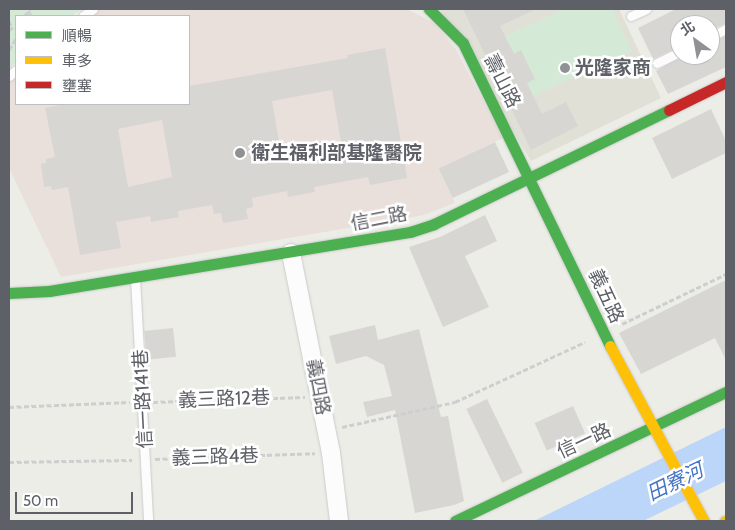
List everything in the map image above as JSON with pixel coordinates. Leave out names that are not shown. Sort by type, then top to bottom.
[{"type":"street","name":"壽山路","points":[[428,9],[463,43],[531,178]]},
{"type":"street","name":"信二路","points":[[9,293],[49,291],[135,278],[292,253],[426,227],[531,178],[726,82]]},
{"type":"street","name":"義五路","points":[[531,178],[603,333],[704,521]]},
{"type":"street","name":"義四路","points":[[292,253],[327,430],[339,521]]},
{"type":"street","name":"信一路","points":[[455,521],[726,392]]},
{"type":"lane","points":[[631,16],[646,9]]},
{"type":"lane","points":[[657,63],[670,57]]},
{"type":"lane","name":"信一路141巷","points":[[135,278],[144,402],[148,521]]},
{"type":"path","points":[[9,21],[10,28]]},
{"type":"path","points":[[327,430],[455,402],[726,274]]},
{"type":"path","name":"義三路12巷","points":[[9,406],[320,396]]},
{"type":"path","name":"義三路4巷","points":[[9,462],[331,453]]},
{"type":"shaded area","name":"衛生福利部基隆醫院","points":[[94,9],[407,9],[434,23],[455,48],[503,138],[439,168],[455,203],[424,215],[61,277],[9,168],[9,81],[15,75],[15,105],[190,105],[190,15],[86,15]]},
{"type":"shaded area","name":"光隆家商","points":[[440,9],[619,9],[661,98],[531,161]]},
{"type":"green space","points":[[9,9],[82,9],[73,15],[15,15],[15,63],[9,68]]},
{"type":"green space","points":[[564,9],[612,9],[632,51],[533,96],[505,36]]},
{"type":"water","name":"田寮河","points":[[726,427],[726,481],[643,521],[534,521]]},
{"type":"building","points":[[463,9],[536,9],[500,26],[514,54],[521,50],[535,79],[527,83],[542,114],[566,102],[578,126],[531,150]]},
{"type":"building","points":[[676,9],[726,9],[726,23],[720,26],[720,15],[670,15],[670,51],[653,59],[638,28]]},
{"type":"building","points":[[726,36],[726,67],[668,94],[656,71],[670,63],[670,65],[720,65],[720,39]]},
{"type":"building","points":[[385,48],[407,178],[370,185],[368,177],[314,187],[315,192],[288,197],[287,191],[252,198],[253,207],[246,209],[248,219],[223,223],[221,213],[214,214],[212,205],[178,211],[179,217],[151,222],[150,216],[116,222],[121,248],[80,255],[68,187],[52,190],[51,186],[44,187],[41,164],[46,163],[46,159],[55,157],[45,108],[60,105],[190,105],[190,86],[348,58],[347,55]],"holes":[[[332,90],[342,147],[282,158],[272,101]],[[162,120],[172,177],[128,187],[118,129]]]},
{"type":"building","points":[[711,109],[726,141],[726,153],[672,179],[652,138]]},
{"type":"building","points":[[495,142],[509,172],[453,198],[439,168]]},
{"type":"building","points":[[485,215],[497,241],[465,256],[489,307],[443,327],[409,247],[440,237]]},
{"type":"building","points":[[726,280],[726,360],[715,338],[641,374],[619,333]]},
{"type":"building","points":[[375,325],[378,340],[419,329],[441,417],[448,416],[464,501],[454,505],[415,513],[395,410],[367,417],[363,402],[392,396],[384,365],[366,356],[336,364],[329,336]]},
{"type":"building","points":[[173,328],[176,357],[147,360],[144,331]]},
{"type":"building","points":[[487,399],[523,473],[502,483],[466,409]]},
{"type":"building","points":[[573,406],[585,433],[547,450],[535,423]]},
{"type":"traffic: fast","points":[[429,9],[463,43],[610,346]]},
{"type":"traffic: fast","points":[[9,293],[49,291],[410,232],[434,224],[669,110]]},
{"type":"traffic: fast","points":[[455,521],[726,392]]},
{"type":"traffic: slow","points":[[610,346],[704,521]]},
{"type":"traffic: jam","points":[[669,110],[726,82]]},
{"type":"place","name":"光隆家商","points":[[565,68]]},
{"type":"place","name":"衛生福利部基隆醫院","points":[[240,153]]}]
